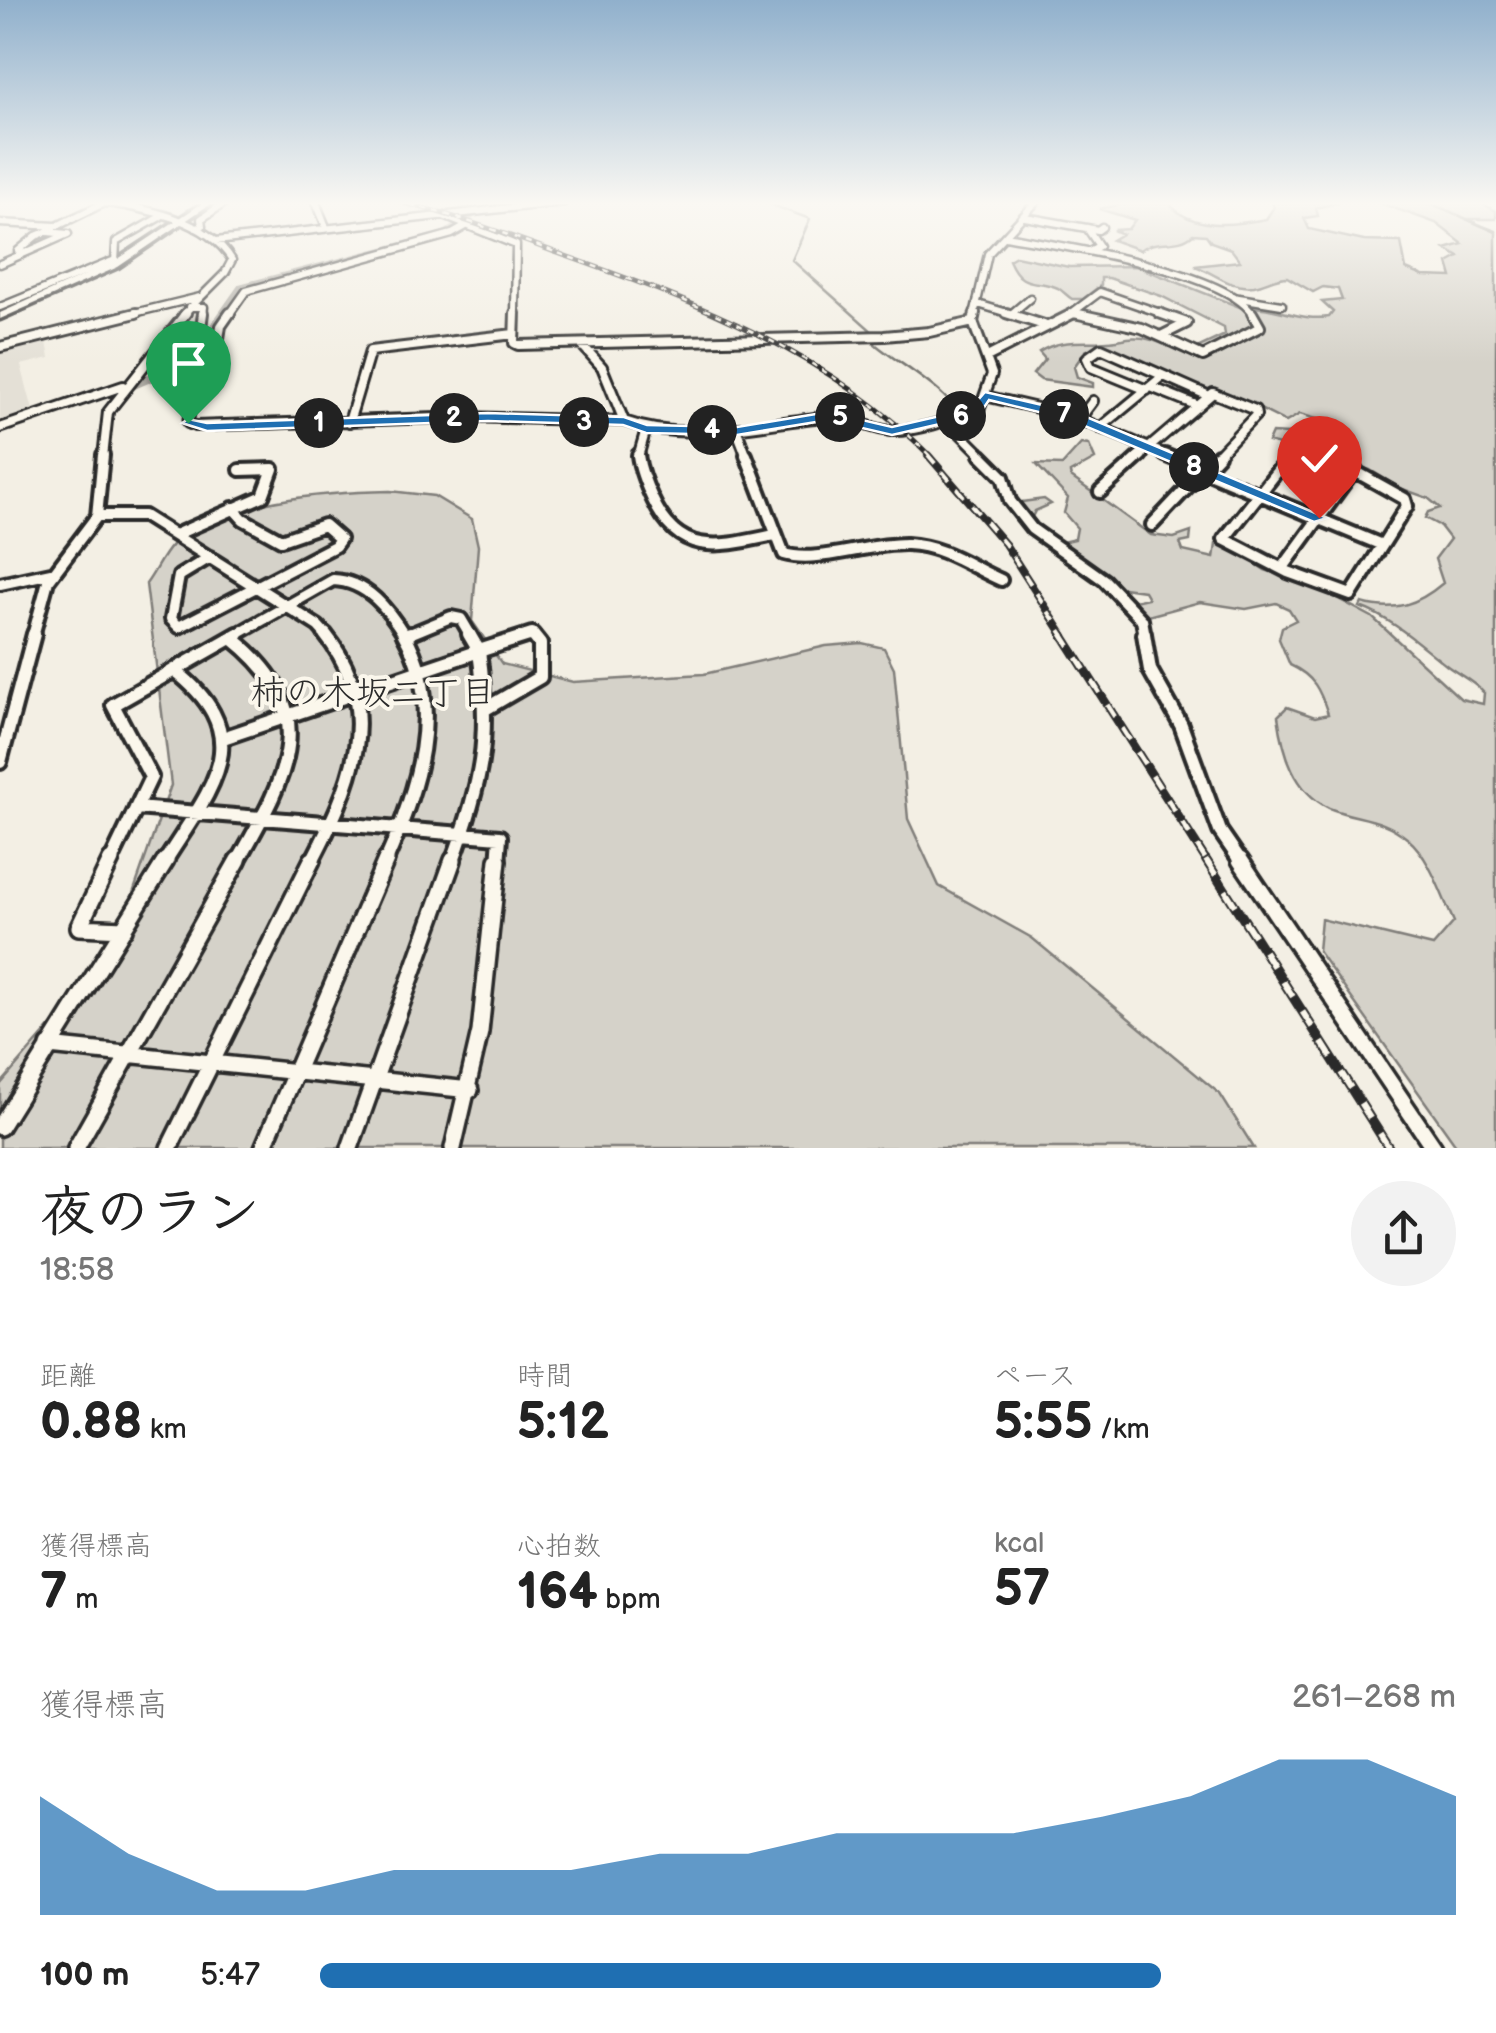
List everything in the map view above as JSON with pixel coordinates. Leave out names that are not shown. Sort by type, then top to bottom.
[{"type":"main road","points":[[0,316],[126,256]]},
{"type":"street","points":[[0,264],[21,256]]},
{"type":"street","points":[[0,307],[115,262],[115,256]]},
{"type":"street","points":[[0,762],[52,573],[85,536],[96,516],[108,412],[121,390],[189,307],[230,264],[229,256]]},
{"type":"street","points":[[197,360],[217,350],[221,326],[246,291],[374,256]]},
{"type":"street","points":[[516,256],[514,343],[518,346],[888,337],[944,331],[973,322]]},
{"type":"street","points":[[189,307],[204,307],[190,425],[466,417],[624,421],[646,429],[737,431],[828,416],[892,431],[974,412],[985,396],[992,374],[973,322],[988,256]]},
{"type":"street","points":[[1074,313],[1114,320],[1204,356],[1260,327],[1260,321],[1232,297],[1209,284],[1124,256]]},
{"type":"street","points":[[987,356],[1074,313],[1100,292],[1186,322],[1161,336]]},
{"type":"street","points":[[0,347],[201,296]]},
{"type":"street","points":[[1232,297],[1282,305]]},
{"type":"street","points":[[1010,314],[1030,298]]},
{"type":"street","points":[[978,304],[1044,325]]},
{"type":"street","points":[[349,422],[370,351],[514,334]]},
{"type":"street","points":[[584,347],[602,367],[624,421]]},
{"type":"street","points":[[1196,405],[1091,368],[1087,358],[1101,348],[1207,395]]},
{"type":"street","points":[[1100,428],[1164,376]]},
{"type":"street","points":[[0,428],[121,390]]},
{"type":"street","points":[[1100,492],[1207,395],[1213,393],[1250,407],[1256,414],[1152,525]]},
{"type":"street","points":[[985,396],[1067,414],[1382,545]]},
{"type":"street","points":[[1054,428],[1067,414],[1084,413],[1093,401]]},
{"type":"street","points":[[947,420],[1002,477],[1010,501],[1032,529],[1090,568],[1142,620],[1150,670],[1181,726],[1220,831],[1434,1148]]},
{"type":"street","points":[[646,429],[638,445],[636,462],[666,528],[680,538],[714,546],[775,534]]},
{"type":"street","points":[[737,431],[780,551],[797,558],[921,544],[949,552],[1001,580]]},
{"type":"street","points":[[1291,454],[1354,470],[1405,499],[1407,506],[1352,594],[1282,568],[1224,539],[1260,494],[1291,454]]},
{"type":"street","points":[[175,534],[263,496],[273,469],[240,470]]},
{"type":"street","points":[[1282,568],[1354,470]]},
{"type":"street","points":[[210,556],[179,576],[171,618],[179,627],[335,546],[340,538],[324,526],[281,540],[242,519],[233,508]]},
{"type":"street","points":[[96,516],[144,516],[289,606],[318,626],[335,645],[356,692],[359,730],[355,754],[330,822],[169,1148]]},
{"type":"street","points":[[0,584],[52,573]]},
{"type":"street","points":[[124,929],[79,927],[151,777],[113,706],[333,580],[346,579],[375,597],[405,636],[420,671],[425,735],[415,786],[263,1148]]},
{"type":"street","points":[[350,1148],[478,792],[487,708],[479,652],[462,618],[452,617],[405,636]]},
{"type":"street","points":[[224,738],[532,634],[540,644],[540,677],[487,708]]},
{"type":"street","points":[[76,1148],[262,817],[283,768],[289,716],[274,674],[232,638]]},
{"type":"street","points":[[0,1127],[198,812],[216,775],[224,738],[215,706],[174,670]]},
{"type":"street","points":[[136,808],[500,837],[492,964],[470,1090],[452,1148]]},
{"type":"street","points":[[49,1046],[470,1090]]},
{"type":"shaded area","points":[[1016,256],[1069,267],[1136,266],[1242,308],[1307,317],[1329,317],[1333,312],[1322,302],[1342,300],[1338,289],[1323,287],[1313,292],[1287,277],[1254,286],[1238,285],[1195,266],[1240,261],[1236,256],[1404,256],[1406,269],[1423,276],[1452,277],[1448,263],[1457,256],[1496,256],[1496,1148],[1458,1148],[1318,951],[1321,919],[1433,946],[1454,922],[1429,867],[1408,839],[1388,826],[1329,808],[1298,781],[1283,743],[1278,716],[1287,707],[1315,717],[1328,714],[1315,685],[1290,665],[1279,639],[1282,627],[1296,620],[1289,609],[1276,603],[1246,609],[1200,602],[1144,617],[1134,608],[1134,601],[1148,598],[1144,591],[1116,587],[1043,536],[1018,507],[1022,502],[1044,499],[1051,504],[1035,511],[1032,517],[1062,542],[1075,539],[1077,528],[1064,513],[1068,498],[1036,464],[1062,465],[1081,444],[1089,445],[1095,459],[1070,473],[1071,477],[1151,535],[1174,538],[1191,532],[1190,541],[1180,543],[1183,551],[1214,558],[1216,544],[1226,544],[1265,570],[1312,585],[1372,617],[1461,699],[1483,704],[1484,693],[1475,685],[1394,625],[1360,607],[1362,603],[1405,605],[1443,583],[1435,559],[1450,539],[1440,526],[1425,518],[1428,512],[1440,508],[1428,498],[1400,488],[1370,470],[1268,442],[1272,433],[1289,434],[1301,427],[1338,438],[1343,432],[1334,424],[1300,414],[1286,422],[1232,395],[1201,388],[1100,345],[1085,351],[1074,367],[1077,377],[1093,383],[1093,387],[1041,380],[1033,374],[1045,359],[1039,352],[1067,342],[1140,338],[1193,357],[1209,358],[1197,348],[1225,335],[1224,328],[1161,296],[1109,278],[1101,278],[1101,285],[1083,299],[1072,299],[1058,288],[1019,276],[1009,260]]},
{"type":"shaded area","points":[[46,337],[50,358],[21,365],[34,414],[0,425],[0,348]]},
{"type":"shaded area","points":[[390,491],[434,496],[472,519],[478,546],[472,621],[502,664],[573,682],[704,674],[826,646],[862,643],[884,648],[894,668],[908,819],[939,886],[1032,938],[1220,1094],[1254,1148],[0,1148],[0,1085],[59,1017],[117,939],[171,785],[146,584],[172,545],[216,518],[245,508],[307,497]]},
{"type":"waterway","points":[[111,394],[211,351],[213,331],[244,287],[363,256]]},
{"type":"waterway","points":[[794,256],[792,260],[874,333],[875,344],[943,395],[963,421],[968,435]]},
{"type":"railway","points":[[564,256],[713,313],[806,361],[892,421],[931,457]]},
{"type":"railway","points":[[928,455],[1005,544],[1064,636]]},
{"type":"railway","points":[[1062,634],[1208,863]]},
{"type":"railway","points":[[1206,860],[1389,1148]]},
{"type":"district","name":"柿の木坂二丁目","points":[[373,693]]},
{"type":"route","points":[[188,423],[207,427],[488,417],[624,421],[646,429],[737,431],[828,416],[892,431],[974,412],[985,396],[1072,416],[1319,518]]}]
